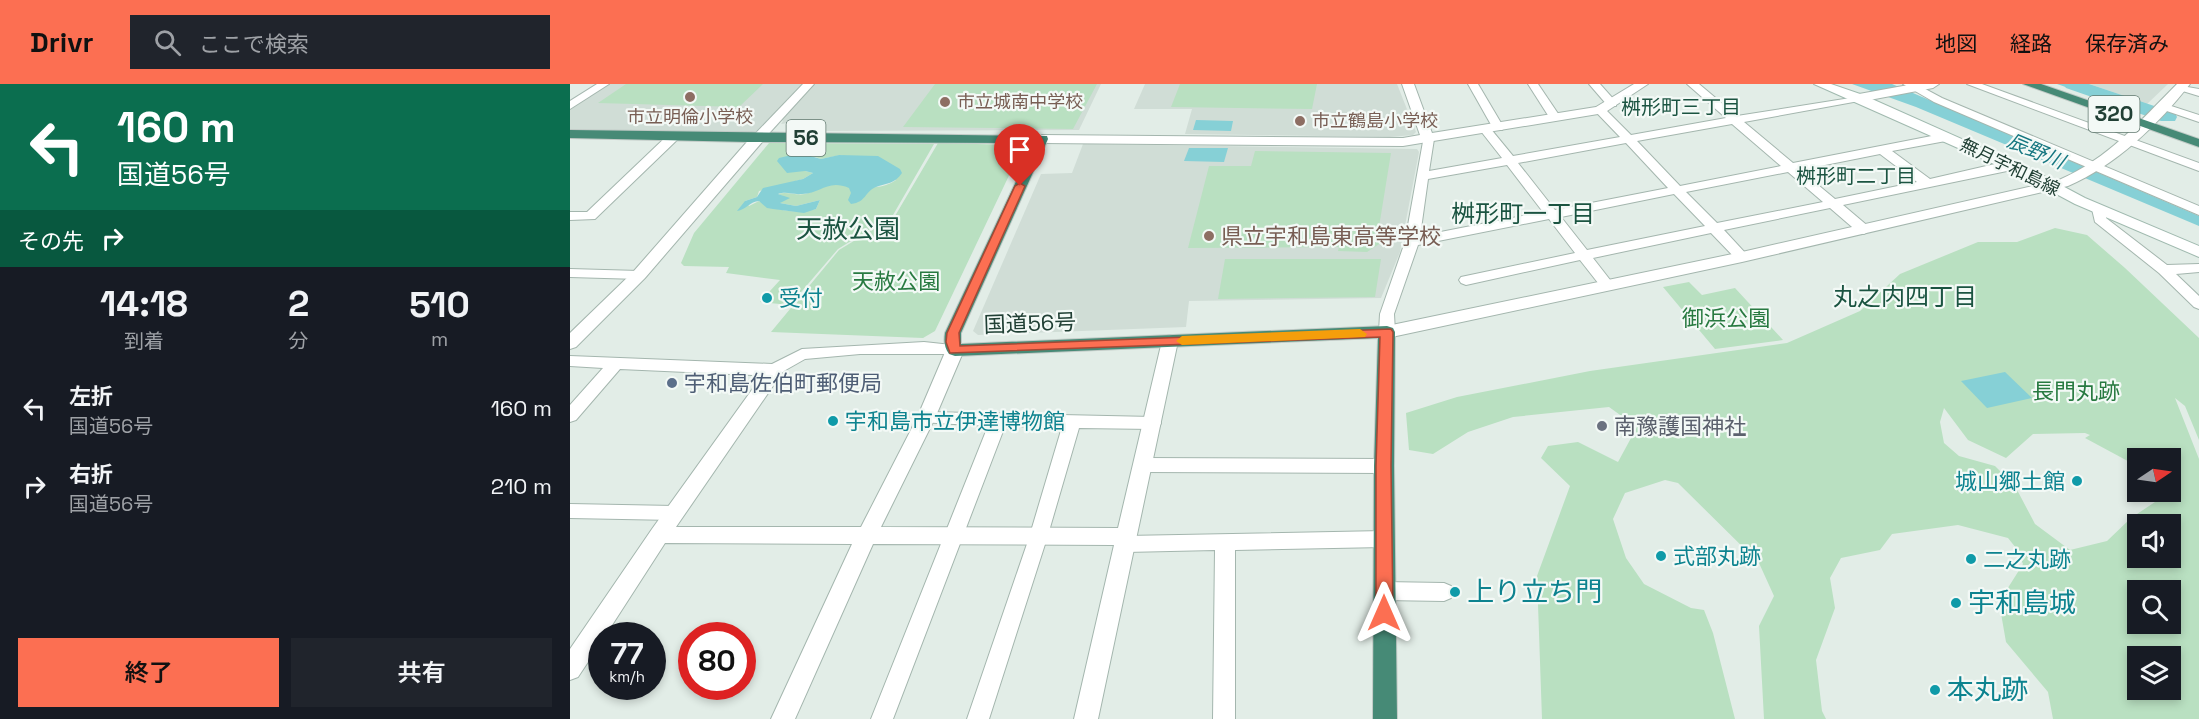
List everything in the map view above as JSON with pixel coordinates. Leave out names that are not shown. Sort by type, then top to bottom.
[{"type":"highway","name":"320","points":[[2029,84],[2154,114],[2199,143]]},
{"type":"highway","name":"56","points":[[570,134],[758,138],[1042,139]]},
{"type":"highway","name":"国道56号","points":[[1042,139],[953,333],[952,342],[955,350],[1387,332]]},
{"type":"highway","points":[[1385,719],[1383,466],[1387,332]]},
{"type":"street","points":[[570,106],[604,84]]},
{"type":"street","points":[[570,343],[639,275],[758,138],[809,84]]},
{"type":"street","points":[[1408,84],[1428,139],[1412,242],[1388,314],[1387,332],[1742,257],[2052,186],[2091,171],[2130,141],[2182,86],[2199,93]]},
{"type":"street","points":[[1473,84],[1492,129],[1509,160],[1607,285]]},
{"type":"street","points":[[1533,84],[1555,118]]},
{"type":"street","points":[[1594,84],[1628,140],[1742,257]]},
{"type":"street","points":[[1042,139],[1380,143],[1428,139],[1555,118],[1606,107],[1642,84]]},
{"type":"street","points":[[1692,84],[1864,230]]},
{"type":"street","name":"無月宇和島線","points":[[1820,84],[1859,98],[1947,137],[2099,209],[2199,252]]},
{"type":"street","points":[[1423,176],[1933,84]]},
{"type":"street","points":[[1972,84],[2199,167]]},
{"type":"street","points":[[1910,87],[2091,171],[2199,211]]},
{"type":"street","points":[[2154,114],[2199,119]]},
{"type":"street","points":[[570,216],[590,216],[674,136]]},
{"type":"street","points":[[1412,242],[1947,137]]},
{"type":"street","points":[[1883,150],[1928,184]]},
{"type":"street","points":[[1466,280],[1928,184],[2008,165]]},
{"type":"street","points":[[2099,209],[2100,219],[2164,270],[2199,304]]},
{"type":"street","points":[[2164,270],[2199,268]]},
{"type":"street","points":[[570,273],[639,275]]},
{"type":"street","points":[[1086,719],[1170,341]]},
{"type":"street","points":[[570,669],[658,535],[775,370],[802,354],[838,352],[857,357],[920,357],[955,350]]},
{"type":"street","points":[[783,719],[866,537],[927,418],[955,350]]},
{"type":"street","points":[[570,361],[775,370]]},
{"type":"street","points":[[570,416],[617,362]]},
{"type":"street","points":[[927,418],[1153,423]]},
{"type":"street","points":[[882,719],[999,420]]},
{"type":"street","points":[[978,719],[1038,538],[1072,422]]},
{"type":"street","points":[[1143,465],[1383,466]]},
{"type":"street","points":[[570,511],[674,513]]},
{"type":"street","points":[[658,535],[1225,542],[1384,539]]},
{"type":"street","points":[[1224,719],[1225,542]]},
{"type":"street","points":[[1384,591],[1444,591]]},
{"type":"shaded area","name":"市立明倫小学校","points":[[609,84],[804,84],[760,130],[748,133],[570,129],[570,110]]},
{"type":"shaded area","name":"市立城南中学校","points":[[815,84],[1101,84],[1079,130],[797,131],[804,121],[781,124],[782,120]]},
{"type":"shaded area","name":"市立鶴島小学校","points":[[1145,84],[1397,84],[1416,132],[1413,135],[1390,137],[1185,134],[1192,109],[1134,109]]},
{"type":"shaded area","points":[[2089,84],[2168,84],[2147,104]]},
{"type":"shaded area","name":"県立宇和島東高等学校","points":[[1083,144],[1417,149],[1419,152],[1400,252],[1381,298],[1189,301],[1186,327],[978,335],[973,331],[1041,174],[1072,173]]},
{"type":"green space","points":[[626,84],[763,84],[739,107],[598,103]]},
{"type":"green space","points":[[935,84],[1097,84],[1073,129],[903,127]]},
{"type":"green space","points":[[1180,84],[1317,84],[1312,109],[1171,107]]},
{"type":"green space","points":[[769,143],[934,144],[893,215],[838,249],[790,305],[760,302],[780,280],[726,273],[729,267],[684,266],[681,263],[694,233]],"holes":[[[804,153],[821,159],[841,155],[896,180],[873,187],[832,185],[805,194],[778,194],[783,196],[780,203],[796,206],[820,200],[816,209],[810,211],[779,209],[759,201],[749,206],[745,201],[757,197],[759,191],[803,179],[813,173],[805,171]]]},
{"type":"green space","name":"天赦公園","points":[[938,143],[1015,145],[1018,147],[1011,161],[1014,165],[935,331],[923,338],[771,332],[839,250],[895,216]]},
{"type":"green space","points":[[1255,151],[1391,153],[1379,227],[1384,228],[1384,241],[1367,252],[1338,251],[1339,247],[1188,248],[1209,166],[1251,166]]},
{"type":"green space","name":"長門丸跡","points":[[2055,228],[2087,235],[2199,338],[2199,440],[2185,406],[2175,398],[2199,459],[2199,719],[2053,719],[2048,692],[2006,642],[1999,602],[2023,564],[2016,548],[2008,538],[1958,525],[1892,534],[1880,550],[1841,558],[1830,578],[1835,608],[1816,660],[1822,711],[1826,719],[1764,719],[1759,626],[1774,596],[1759,563],[1678,483],[1665,480],[1625,493],[1613,519],[1626,558],[1644,584],[1691,608],[1704,610],[1713,633],[1735,719],[1542,719],[1537,576],[1570,486],[1541,458],[1548,446],[1578,442],[1618,462],[1637,427],[1609,407],[1513,417],[1468,432],[1433,454],[1409,450],[1406,413],[1457,397],[1590,371],[1787,343],[1860,311],[1900,274],[1978,242],[2017,242]],"holes":[[[1944,408],[1968,440],[2006,458],[2033,434],[2085,433],[2090,435],[2085,438],[2127,461],[2127,448],[2181,448],[2181,502],[2155,502],[2137,514],[2181,514],[2181,568],[2127,568],[2127,522],[2107,541],[2070,550],[2035,524],[2015,486],[1995,466],[1959,456],[1944,443],[1940,422]]]},
{"type":"green space","points":[[1225,259],[1381,259],[1375,297],[1218,299]]},
{"type":"green space","name":"御浜公園","points":[[1689,282],[1702,295],[1735,288],[1783,340],[1715,349],[1663,287]]},
{"type":"water","name":"辰野川","points":[[1852,84],[1892,84],[2199,216],[2199,226],[1916,107]]},
{"type":"water","points":[[2057,84],[2087,84],[2147,104],[2138,112]]},
{"type":"water","points":[[1196,120],[1233,121],[1231,131],[1193,130]]},
{"type":"water","points":[[1189,148],[1228,148],[1224,162],[1184,161]]},
{"type":"water","points":[[800,153],[821,159],[839,155],[878,156],[900,169],[902,173],[893,181],[872,189],[856,203],[851,204],[848,200],[851,193],[849,188],[835,185],[809,193],[778,194],[790,198],[780,203],[796,206],[820,200],[816,209],[804,213],[767,208],[759,201],[737,211],[745,201],[757,197],[763,188],[803,179],[813,173],[805,171],[787,173],[777,161],[779,158]]},
{"type":"water","points":[[2005,372],[2032,398],[1987,408],[1961,381]]},
{"type":"waterway","points":[[2072,84],[2168,117]]},
{"type":"slow traffic","points":[[1182,341],[1360,334]]},
{"type":"place","name":"市立明倫小学校","points":[[690,97]]},
{"type":"place","name":"市立城南中学校","points":[[945,102]]},
{"type":"place","name":"市立鶴島小学校","points":[[1300,121]]},
{"type":"place","name":"県立宇和島東高等学校","points":[[1209,236]]},
{"type":"place","name":"受付","points":[[767,298]]},
{"type":"place","name":"宇和島佐伯町郵便局","points":[[672,383]]},
{"type":"place","name":"宇和島市立伊達博物館","points":[[833,421]]},
{"type":"place","name":"南豫護国神社","points":[[1602,426]]},
{"type":"place","name":"城山郷土館","points":[[2077,481]]},
{"type":"place","name":"式部丸跡","points":[[1661,556]]},
{"type":"place","name":"二之丸跡","points":[[1971,559]]},
{"type":"place","name":"上り立ち門","points":[[1455,592]]},
{"type":"place","name":"宇和島城","points":[[1956,603]]},
{"type":"place","name":"本丸跡","points":[[1935,690]]},
{"type":"district","name":"桝形町三丁目","points":[[1681,107]]},
{"type":"district","name":"桝形町二丁目","points":[[1856,176]]},
{"type":"district","name":"桝形町一丁目","points":[[1523,214]]},
{"type":"district","name":"天赦公園","points":[[848,229]]},
{"type":"district","name":"丸之内四丁目","points":[[1905,297]]},
{"type":"route","points":[[1020,186],[953,333],[952,342],[955,350],[1387,332],[1383,466],[1384,613]]}]
